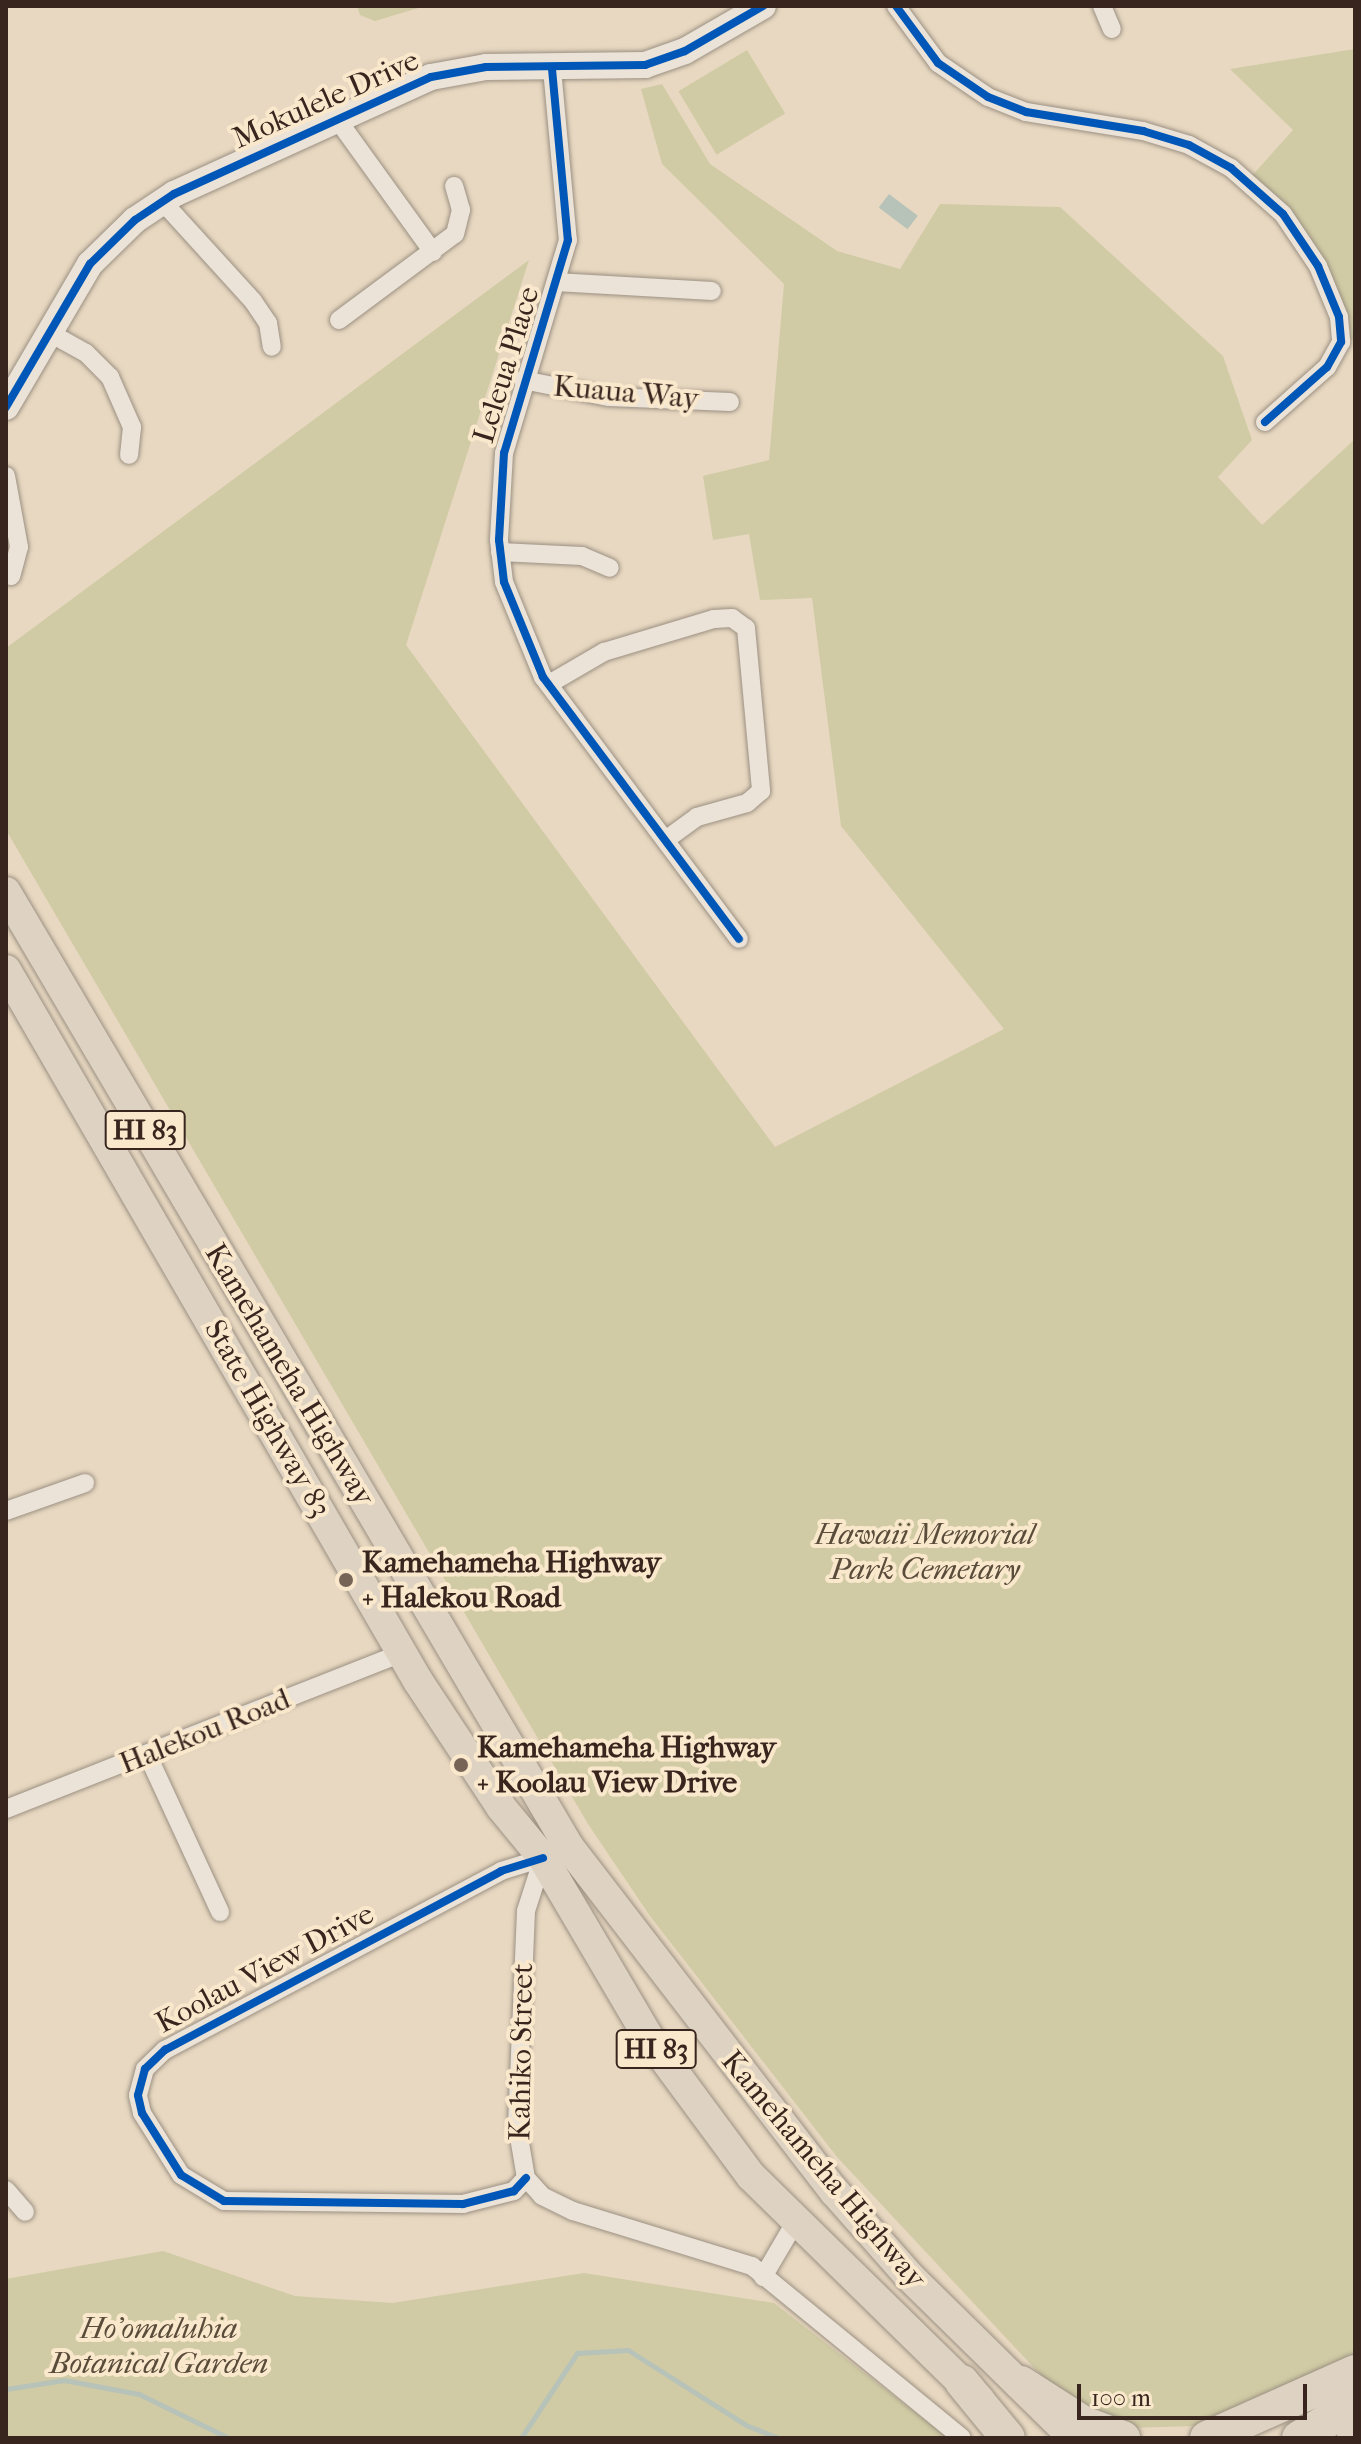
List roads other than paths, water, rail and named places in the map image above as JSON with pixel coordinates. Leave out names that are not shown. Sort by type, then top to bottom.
[{"type":"highway","points":[[1207,2438],[1355,2372]]},
{"type":"highway","points":[[962,2382],[1008,2438]]},
{"type":"highway","points":[[1021,2383],[1083,2423],[1123,2438]]},
{"type":"highway","points":[[1299,2438],[1355,2404]]},
{"type":"main road","name":"Kamehameha Highway","points":[[6,892],[442,1632],[651,2041],[702,2114],[751,2176],[1017,2438]]},
{"type":"main road","name":"State Highway 83","points":[[6,970],[403,1653],[501,1807],[556,1852]]},
{"type":"main road","points":[[249,1389],[285,1368]]},
{"type":"main road","points":[[403,1653],[442,1632]]},
{"type":"main road","name":"Kamehameha Highway","points":[[556,1852],[835,2192],[909,2276],[1074,2438]]},
{"type":"main road","points":[[797,2219],[835,2192]]},
{"type":"street","name":"Mokulele Drive","points":[[6,407],[48,332],[103,249],[162,201],[337,119],[449,72],[645,65],[685,51],[763,6]]},
{"type":"street","points":[[896,6],[938,63],[988,97],[1026,112],[1143,131],[1189,145],[1231,168],[1283,214],[1318,266],[1342,333],[1327,367],[1265,422]]},
{"type":"street","points":[[1102,6],[1112,29]]},
{"type":"street","name":"Leleua Place","points":[[552,69],[555,145],[569,224],[556,282],[523,380],[504,453],[500,552],[520,631],[549,684],[739,939]]},
{"type":"street","points":[[337,119],[433,252]]},
{"type":"street","points":[[339,320],[433,252],[460,223],[454,186]]},
{"type":"street","points":[[162,201],[253,301],[268,323],[272,347]]},
{"type":"street","points":[[556,282],[712,291]]},
{"type":"street","points":[[48,332],[86,353],[110,377],[132,427],[129,455]]},
{"type":"street","name":"Kuaua Way","points":[[523,380],[609,397],[730,402]]},
{"type":"street","points":[[6,476],[19,547],[11,576]]},
{"type":"street","points":[[500,552],[582,556],[610,568]]},
{"type":"street","points":[[549,684],[604,652],[714,619],[732,618],[746,628],[761,791],[747,803],[697,817],[665,840]]},
{"type":"street","points":[[6,1511],[85,1483]]},
{"type":"street","name":"Halekou Road","points":[[6,1809],[148,1756],[403,1653]]},
{"type":"street","points":[[148,1756],[220,1912]]},
{"type":"street","name":"Koolau View Drive","points":[[526,2178],[514,2191],[463,2204],[224,2201],[181,2175],[142,2113],[138,2095],[145,2069],[165,2050],[474,1885],[556,1852]]},
{"type":"street","name":"Kahiko Street","points":[[556,1852],[526,1911],[517,2125],[526,2178],[542,2196],[573,2211],[725,2254],[763,2277],[962,2438]]},
{"type":"street","points":[[6,2190],[25,2212]]},
{"type":"street","points":[[763,2277],[797,2219]]},
{"type":"waterway","points":[[521,2438],[577,2353],[628,2350],[746,2425],[779,2438]]},
{"type":"waterway","points":[[6,2389],[64,2380],[139,2394],[229,2438]]},
{"type":"place","name":"Kamehameha Highway + Halekou Road","points":[[346,1580]]},
{"type":"place","name":"Kamehameha Highway + Koolau View Drive","points":[[461,1765]]},
{"type":"park label","name":"Hawaii Memorial Park Cemetary","points":[[925,1552]]},
{"type":"park label","name":"Ho'omaluhia Botanical Garden","points":[[159,2346]]}]
